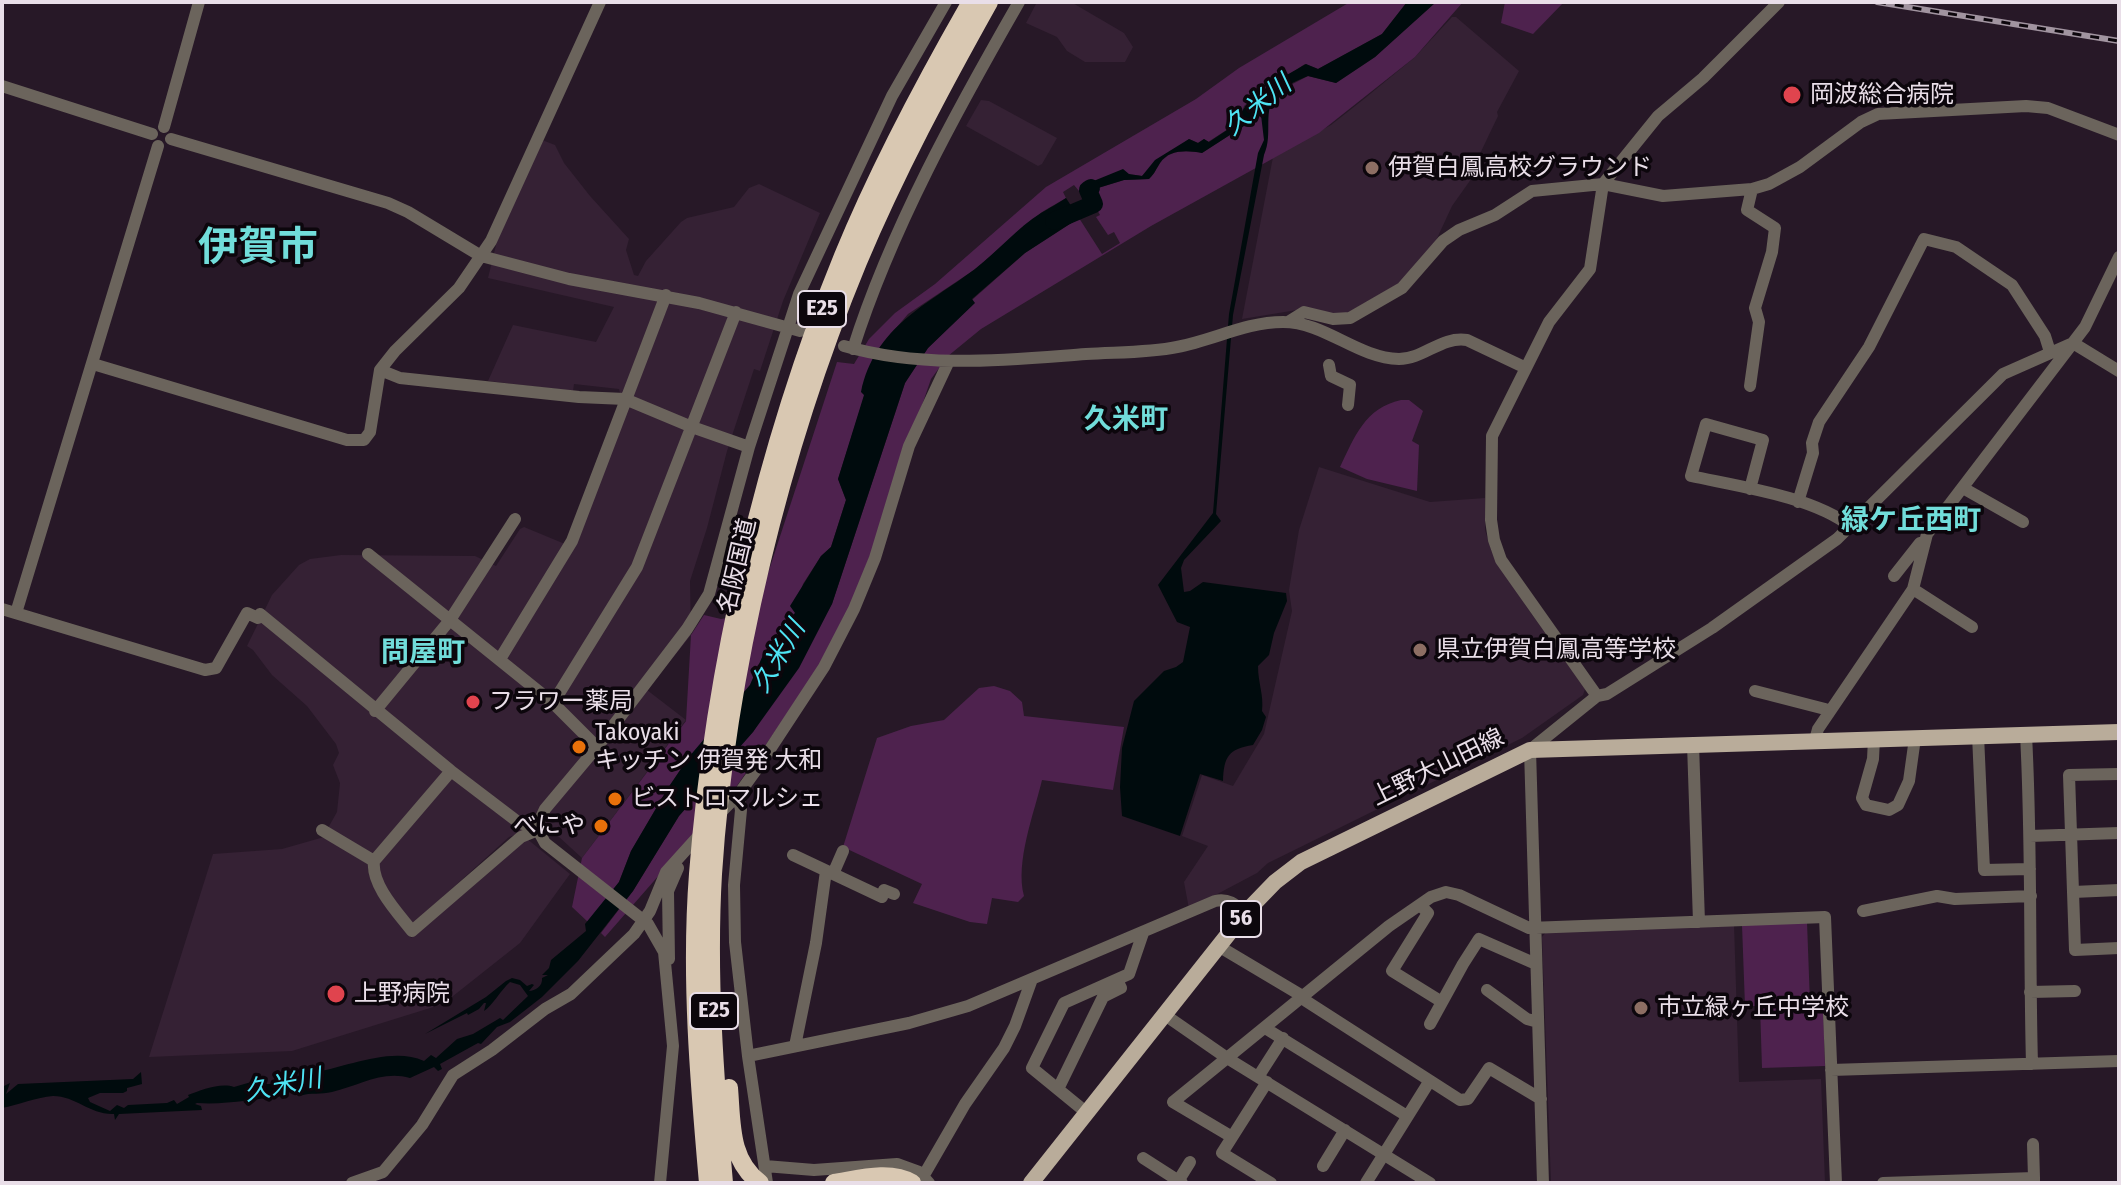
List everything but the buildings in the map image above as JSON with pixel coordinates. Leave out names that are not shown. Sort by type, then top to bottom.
[{"type":"highway","name":"名阪国道","points":[[708,1183],[698,1037],[698,874],[711,764],[749,555],[771,464],[844,255],[893,147],[971,2]]},
{"type":"highway","name":"名阪国道","points":[[724,1183],[712,910],[717,840],[732,723],[752,612],[787,467],[843,301],[907,156],[989,2]]},
{"type":"highway","points":[[712,910],[734,1144],[745,1170],[764,1176]]},
{"type":"highway","points":[[695,1183],[692,953],[696,925]]},
{"type":"highway","points":[[834,1183],[889,1176],[922,1180]]},
{"type":"main road","name":"上野大山田線","points":[[1031,1183],[1245,913],[1275,882],[1301,862],[1530,750],[2119,732]]},
{"type":"street","points":[[16,613],[199,2]]},
{"type":"street","points":[[93,364],[347,440],[360,441],[370,432],[380,370],[459,288],[491,241],[600,2]]},
{"type":"street","points":[[660,1183],[673,1046],[664,952],[648,924],[545,843],[538,830],[539,822],[545,809],[597,747],[695,618],[709,594],[786,326],[892,96],[946,2]]},
{"type":"street","points":[[1019,2],[952,122],[923,182],[852,348],[945,362],[1176,347],[1259,323],[1288,322],[1318,330],[1383,357],[1411,358],[1457,338],[1526,368]]},
{"type":"street","points":[[1597,696],[1501,560],[1491,520],[1492,436],[1549,322],[1590,269],[1603,184],[1658,116],[1703,78],[1779,2]]},
{"type":"street","points":[[2,86],[158,136],[164,146],[171,139],[388,203],[481,256],[569,279],[666,295],[800,331]]},
{"type":"street","points":[[1288,322],[1304,312],[1333,319],[1350,318],[1402,288],[1443,241],[1459,230],[1495,215],[1532,191],[1603,184],[1663,196],[1752,189],[1769,184],[1800,167],[1861,122],[1878,114],[2026,106],[2048,108],[2119,135]]},
{"type":"street","points":[[1750,386],[1759,322],[1755,308],[1775,235],[1772,225],[1747,210],[1752,189]]},
{"type":"street","points":[[1798,502],[1819,422],[1869,347],[1924,239],[1956,247],[2012,285],[2045,336],[2050,352]]},
{"type":"street","points":[[1894,576],[2085,327],[2119,257]]},
{"type":"street","points":[[500,659],[572,541],[666,295]]},
{"type":"street","points":[[553,703],[637,567],[736,312]]},
{"type":"street","points":[[1543,1183],[1530,750],[1597,696],[1607,694],[1712,628],[1851,527],[2003,374],[2073,343]]},
{"type":"street","points":[[2073,343],[2119,371]]},
{"type":"street","points":[[352,1183],[383,1172],[422,1125],[453,1075],[571,994],[634,934],[650,911],[666,872],[738,795],[824,667],[854,609],[875,558],[909,446],[945,362]]},
{"type":"street","points":[[1329,365],[1331,376],[1350,385],[1348,405]]},
{"type":"street","points":[[380,370],[400,378],[625,399],[749,447]]},
{"type":"street","points":[[1750,489],[1763,440],[1706,424],[1691,476],[1798,502],[1839,517],[1851,527]]},
{"type":"street","points":[[1963,488],[2023,522]]},
{"type":"street","points":[[375,711],[450,620],[515,519]]},
{"type":"street","points":[[1815,740],[1829,713],[1913,589],[1927,534]]},
{"type":"street","points":[[368,554],[553,703],[597,747]]},
{"type":"street","points":[[1913,589],[1972,627]]},
{"type":"street","points":[[2,609],[205,670],[216,668],[247,613],[259,616],[451,771],[518,822],[538,830]]},
{"type":"street","points":[[1755,691],[1825,709],[1829,713]]},
{"type":"street","points":[[1978,735],[1984,870],[2030,869]]},
{"type":"street","points":[[2026,735],[2032,1064]]},
{"type":"street","points":[[1874,739],[1873,759],[1862,798],[1866,805],[1889,810],[1898,805],[1909,781],[1915,738]]},
{"type":"street","points":[[1693,744],[1699,922]]},
{"type":"street","points":[[451,771],[374,861],[372,871],[379,884],[412,931],[521,837],[538,830]]},
{"type":"street","points":[[2119,774],[2069,775],[2075,950],[2119,948]]},
{"type":"street","points":[[738,795],[741,810],[734,885],[735,942],[764,1176],[897,1164],[908,1166],[922,1180],[965,1104],[1004,1048],[1032,979]]},
{"type":"street","points":[[322,830],[374,861]]},
{"type":"street","points":[[2030,836],[2119,833]]},
{"type":"street","points":[[668,975],[668,891],[688,847]]},
{"type":"street","points":[[795,1046],[830,873],[843,851]]},
{"type":"street","points":[[793,855],[882,897],[884,890],[894,894]]},
{"type":"street","points":[[2073,892],[2119,890]]},
{"type":"street","points":[[1232,1137],[1173,1102],[1389,926],[1431,897],[1446,892],[1459,895],[1529,928],[1825,917],[1836,1183]]},
{"type":"street","points":[[1863,911],[1937,896],[1955,899],[2031,896]]},
{"type":"street","points":[[748,1056],[968,1006],[1223,899],[1245,913]]},
{"type":"street","points":[[1420,905],[1428,913],[1392,971],[1442,1002]]},
{"type":"street","points":[[1087,1113],[1032,1068],[1064,1003],[1129,974],[1143,933]]},
{"type":"street","points":[[1430,1024],[1479,939],[1536,964]]},
{"type":"street","points":[[1220,947],[1304,997],[1460,1100],[1468,1099],[1489,1068],[1541,1099]]},
{"type":"street","points":[[1058,1089],[1103,997],[1121,988],[1117,980]]},
{"type":"street","points":[[1487,990],[1527,1019],[1538,1022]]},
{"type":"street","points":[[2030,992],[2075,991]]},
{"type":"street","points":[[1165,1015],[1227,1058],[1430,1183]]},
{"type":"street","points":[[1265,1028],[1407,1116]]},
{"type":"street","points":[[1271,1183],[1222,1153],[1283,1038]]},
{"type":"street","points":[[1831,1070],[2119,1061]]},
{"type":"street","points":[[1366,1183],[1429,1082]]},
{"type":"street","points":[[1323,1166],[1345,1130]]},
{"type":"street","points":[[1883,1183],[2034,1181],[2033,1144]]},
{"type":"street","points":[[1143,1158],[1180,1182],[1190,1162]]},
{"type":"shaded area","points":[[1037,2],[1071,2],[1124,33],[1133,47],[1125,62],[1085,62],[1067,51],[1057,37],[1026,23]]},
{"type":"shaded area","points":[[1350,2],[1407,2],[1382,34],[1318,69],[1305,64],[1257,95],[1244,106],[1239,122],[1208,142],[1204,139],[1198,143],[1189,139],[1142,176],[1117,176],[1079,191],[1074,185],[1063,192],[1066,198],[1042,212],[974,270],[908,314],[880,347],[838,479],[846,500],[831,547],[821,556],[803,584],[795,613],[764,653],[750,685],[689,757],[631,851],[619,882],[588,922],[572,907],[582,858],[686,721],[691,635],[704,615],[721,619],[755,613],[837,362],[854,364],[869,339],[895,313],[935,284],[1046,187],[1196,99],[1239,68]]},
{"type":"shaded area","points":[[1436,2],[1463,2],[1415,57],[1319,133],[1151,226],[981,329],[948,356],[931,379],[872,551],[849,609],[821,666],[736,787],[605,937],[601,933],[633,891],[679,816],[753,732],[832,604],[905,383],[928,348],[974,303],[972,300],[1025,253],[1079,218],[1102,254],[1120,243],[1114,232],[1108,235],[1096,217],[1100,215],[1094,204],[1098,188],[1124,180],[1149,179],[1168,155],[1185,151],[1202,153],[1268,110],[1279,91],[1308,76],[1336,83],[1375,57]]},
{"type":"shaded area","points":[[1505,2],[1564,2],[1533,34],[1501,23]]},
{"type":"shaded area","name":"伊賀白鳳高校グラウンド","points":[[1452,17],[1456,17],[1519,71],[1497,112],[1498,116],[1476,162],[1474,175],[1452,206],[1433,247],[1398,284],[1348,313],[1331,314],[1309,308],[1242,319],[1273,157],[1331,125],[1415,57]]},
{"type":"shaded area","points":[[981,100],[989,101],[1057,138],[1042,164],[1038,166],[966,126]]},
{"type":"shaded area","points":[[542,140],[555,145],[564,163],[629,239],[626,250],[634,275],[638,276],[646,261],[681,222],[734,207],[749,188],[759,184],[820,213],[783,301],[760,371],[754,369],[727,451],[690,581],[691,635],[647,690],[686,720],[582,858],[546,825],[509,837],[413,924],[408,922],[379,878],[378,868],[328,828],[337,812],[340,783],[333,765],[339,753],[336,744],[307,706],[272,675],[247,646],[272,595],[299,565],[310,559],[341,555],[475,556],[496,566],[524,527],[565,544],[625,414],[619,389],[574,384],[573,391],[488,381],[513,325],[596,342],[614,307],[488,278],[497,241]]},
{"type":"shaded area","points":[[1409,400],[1423,411],[1412,441],[1419,445],[1417,491],[1367,479],[1340,467],[1356,434],[1370,417],[1378,409]]},
{"type":"shaded area","name":"県立伊賀白鳳高等学校","points":[[1319,467],[1430,502],[1485,498],[1485,530],[1492,552],[1585,689],[1583,695],[1522,738],[1268,863],[1257,873],[1189,909],[1184,882],[1208,846],[1182,836],[1202,775],[1233,786],[1264,734],[1292,611],[1289,590],[1299,530]]},
{"type":"shaded area","points":[[994,686],[1010,691],[1022,702],[1024,716],[1124,727],[1113,790],[1042,780],[1024,853],[1024,896],[1018,902],[992,898],[987,924],[970,922],[913,903],[922,884],[843,847],[877,738],[911,726],[944,720],[979,688]]},
{"type":"shaded area","points":[[324,837],[370,865],[370,876],[411,938],[518,840],[526,838],[570,874],[520,943],[443,1004],[292,1051],[149,1057],[213,854],[282,849]]},
{"type":"shaded area","points":[[1807,922],[1810,1003],[1823,1003],[1825,1066],[1762,1068],[1760,1006],[1745,1006],[1742,925]]},
{"type":"shaded area","name":"市立緑ヶ丘中学校","points":[[1734,924],[1739,1082],[1821,1079],[1825,1183],[1551,1183],[1542,937],[1547,931]]},
{"type":"water","points":[[1407,2],[1436,2],[1375,57],[1336,83],[1308,76],[1281,89],[1270,106],[1267,147],[1233,315],[1216,514],[1221,521],[1184,560],[1181,568],[1184,592],[1203,582],[1286,593],[1287,601],[1269,655],[1258,666],[1262,711],[1266,717],[1262,730],[1253,745],[1238,749],[1229,756],[1223,781],[1200,774],[1180,836],[1122,816],[1122,748],[1134,701],[1164,671],[1183,662],[1190,627],[1177,622],[1158,585],[1213,513],[1229,314],[1258,153],[1264,140],[1261,115],[1202,153],[1185,151],[1168,155],[1149,179],[1124,180],[1098,188],[1094,204],[1089,206],[1079,191],[1123,169],[1129,174],[1142,176],[1155,160],[1189,139],[1198,143],[1204,139],[1209,142],[1239,122],[1247,104],[1276,81],[1306,64],[1318,69],[1382,34]]},
{"type":"water","points":[[1066,198],[1079,218],[1025,253],[972,299],[975,303],[928,348],[905,383],[832,604],[799,668],[753,732],[679,816],[633,891],[578,961],[542,997],[510,1022],[497,1027],[481,1044],[440,1064],[442,1069],[438,1071],[434,1067],[410,1078],[380,1077],[328,1093],[300,1096],[288,1091],[283,1096],[195,1104],[202,1110],[119,1114],[115,1120],[114,1114],[98,1112],[69,1099],[53,1096],[2,1108],[2,1087],[10,1083],[6,1094],[18,1084],[133,1079],[141,1072],[142,1084],[127,1088],[123,1093],[100,1093],[88,1098],[90,1102],[110,1111],[117,1105],[124,1108],[174,1100],[177,1104],[188,1095],[217,1086],[234,1087],[258,1080],[260,1084],[266,1084],[308,1079],[311,1073],[383,1057],[411,1057],[424,1061],[431,1055],[436,1058],[457,1039],[473,1034],[500,1018],[503,1020],[528,996],[520,985],[510,982],[484,1011],[486,1003],[468,1015],[425,1034],[512,978],[527,986],[534,985],[529,991],[536,989],[542,978],[548,975],[542,975],[549,968],[551,960],[586,931],[585,924],[619,882],[631,851],[668,788],[689,757],[750,685],[764,653],[795,613],[790,606],[821,556],[831,547],[846,500],[838,479],[864,395],[861,392],[868,369],[878,350],[905,319],[975,269],[1032,219]]},
{"type":"waterway","name":"久米川","points":[[1054,221],[1094,204],[1088,190],[1091,188]]},
{"type":"railway","points":[[1877,2],[2119,41]]},
{"type":"place","name":"岡波総合病院","points":[[1792,95]]},
{"type":"place","name":"伊賀白鳳高校グラウンド","points":[[1372,168]]},
{"type":"place","name":"県立伊賀白鳳高等学校","points":[[1420,650]]},
{"type":"place","name":"フラワー薬局","points":[[473,702]]},
{"type":"place","name":"Takoyaki キッチン 伊賀発 大和","points":[[579,747]]},
{"type":"place","name":"ビストロマルシェ","points":[[615,799]]},
{"type":"place","name":"べにや","points":[[601,826]]},
{"type":"place","name":"上野病院","points":[[336,994]]},
{"type":"place","name":"市立緑ヶ丘中学校","points":[[1641,1008]]},
{"type":"district","name":"伊賀市","points":[[258,249]]},
{"type":"district","name":"久米町","points":[[1126,420]]},
{"type":"district","name":"緑ケ丘西町","points":[[1911,521]]},
{"type":"district","name":"問屋町","points":[[423,653]]}]
